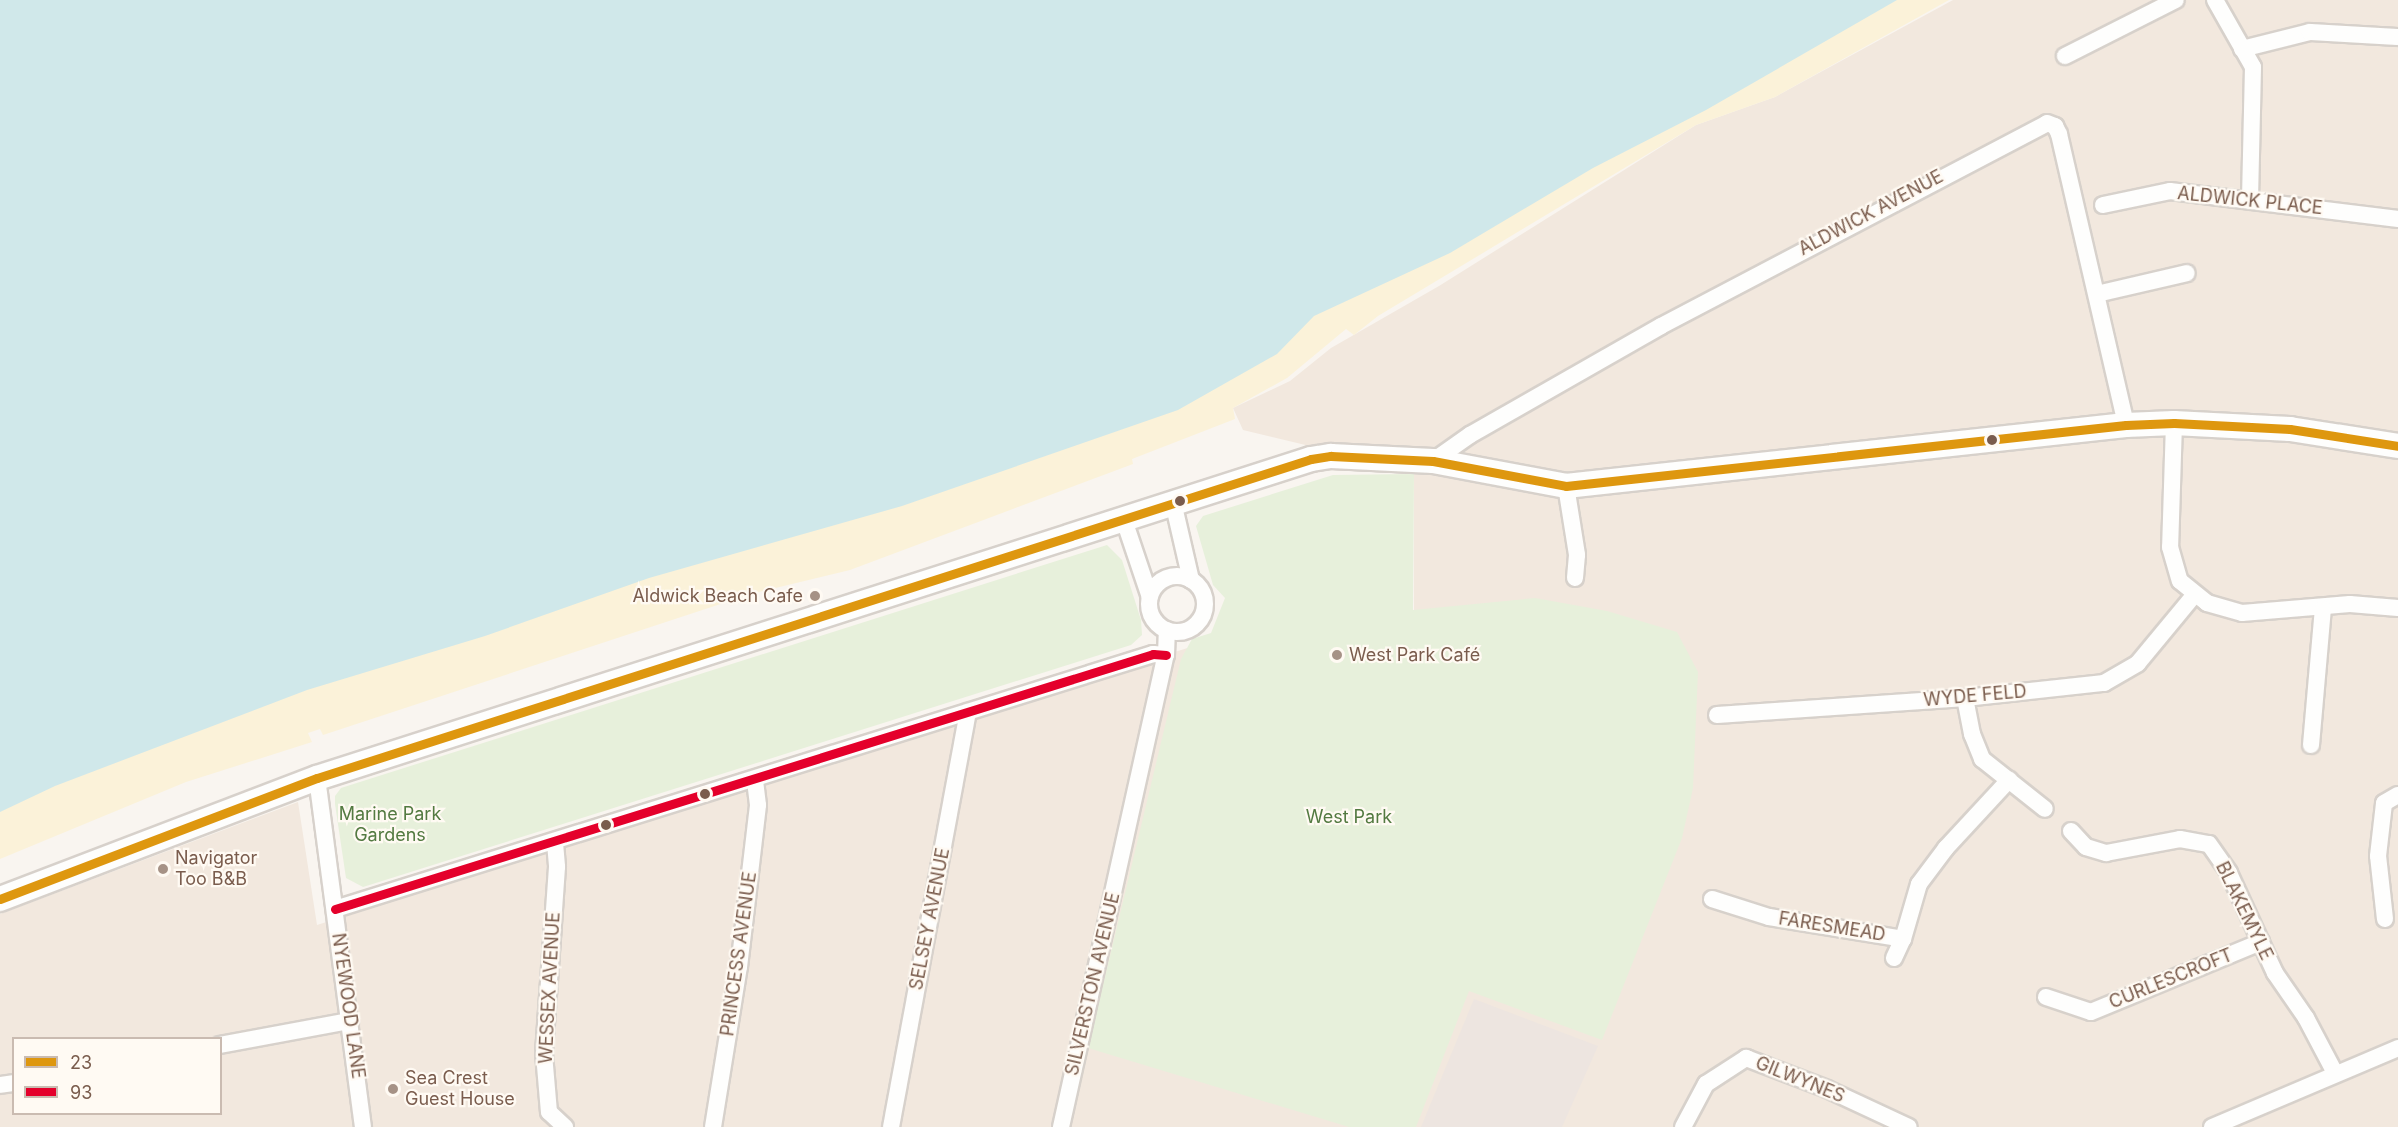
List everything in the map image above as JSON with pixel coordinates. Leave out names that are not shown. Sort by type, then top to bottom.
[{"type":"street","points":[[2065,56],[2176,0]]},
{"type":"street","points":[[2214,0],[2253,67],[2250,199]]},
{"type":"street","points":[[2242,49],[2310,32],[2398,37]]},
{"type":"street","name":"ALDWICK AVENUE","points":[[1433,461],[1470,435],[1661,326],[2035,126],[2055,126],[2059,134],[2124,415]]},
{"type":"street","name":"ALDWICK PLACE","points":[[2103,205],[2170,191],[2250,199],[2398,219]]},
{"type":"street","points":[[2097,294],[2187,273]]},
{"type":"street","points":[[2174,423],[2170,547],[2180,581],[2195,594],[2207,603],[2242,613],[2323,609],[2350,604],[2398,608]]},
{"type":"street","points":[[0,899],[318,778],[725,650],[1123,517],[1330,456],[1433,461],[1566,486],[2174,423],[2290,429],[2398,446]]},
{"type":"street","points":[[1566,486],[1577,555],[1575,578]]},
{"type":"street","points":[[1123,517],[1150,597],[1151,613],[1167,630],[1186,630],[1200,619],[1205,602],[1191,580],[1173,502]]},
{"type":"street","points":[[1150,597],[1166,578],[1191,580]]},
{"type":"street","name":"WYDE FELD","points":[[1717,715],[1965,698],[2104,683],[2138,663],[2195,594]]},
{"type":"street","points":[[2311,745],[2323,609]]},
{"type":"street","name":"SILVERSTON AVENUE","points":[[1061,1127],[1166,655],[1167,630]]},
{"type":"street","points":[[335,909],[555,843],[1153,654],[1166,655]]},
{"type":"street","points":[[1965,698],[1972,734],[1982,759],[2046,809]]},
{"type":"street","name":"SELSEY AVENUE","points":[[891,1127],[968,712]]},
{"type":"street","name":"NYEWOOD LANE","points":[[318,778],[363,1127]]},
{"type":"street","name":"PRINCESS AVENUE","points":[[713,1127],[739,968],[758,805],[755,780]]},
{"type":"street","name":"FARESMEAD","points":[[1712,899],[1769,917],[1903,939],[1919,884],[2009,780]]},
{"type":"street","points":[[2385,918],[2378,856],[2384,803],[2398,795]]},
{"type":"street","name":"BLAKEMYLE","points":[[2071,831],[2086,847],[2106,853],[2180,839],[2209,844],[2229,873],[2275,973],[2306,1018],[2335,1073]]},
{"type":"street","name":"WESSEX AVENUE","points":[[555,843],[557,867],[544,1054],[549,1112],[566,1127]]},
{"type":"street","points":[[1894,958],[1903,939]]},
{"type":"street","name":"CURLESCROFT","points":[[2046,997],[2091,1011],[2261,942]]},
{"type":"street","points":[[222,1045],[350,1022]]},
{"type":"street","points":[[2212,1127],[2398,1048]]},
{"type":"street","name":"GILWYNES","points":[[1683,1127],[1706,1084],[1746,1059],[1818,1085],[1909,1127]]},
{"type":"shaded area","points":[[1953,0],[2398,0],[2398,1127],[0,1127],[0,914],[298,802],[317,925],[1200,644],[1318,627],[1414,626],[1414,471],[1243,430],[1233,408],[1290,381],[1331,348],[1439,286],[1696,125],[1775,97]]},
{"type":"shaded area","points":[[1474,999],[1598,1046],[1562,1127],[1421,1127]]},
{"type":"green space","name":"West Park","points":[[1414,474],[1413,610],[1535,598],[1607,611],[1677,632],[1698,672],[1693,788],[1682,838],[1602,1040],[1469,991],[1416,1127],[1349,1127],[1088,1048],[1181,659],[1192,639],[1211,633],[1225,598],[1213,585],[1196,526],[1203,516],[1333,475]]},
{"type":"green space","name":"Marine Park Gardens","points":[[1107,545],[1122,560],[1141,620],[1142,635],[1131,645],[363,887],[346,878],[335,804],[335,796],[341,788]]},
{"type":"sand","points":[[1721,0],[1949,0],[1775,97],[1696,125],[1378,316],[1354,335],[1346,329],[1287,378],[1233,408],[1235,419],[1132,459],[1133,464],[850,570],[751,594],[323,735],[320,729],[308,733],[312,742],[186,782],[0,859],[0,647]]},
{"type":"water","points":[[0,0],[1897,0],[1706,110],[1593,168],[1450,253],[1314,316],[1277,354],[1178,410],[902,506],[649,578],[485,636],[307,690],[55,786],[0,812]]},
{"type":"transit line","name":"23","points":[[0,899],[317,778],[1311,459],[1331,456],[1433,461],[1566,486],[2126,425],[2174,423],[2290,429],[2398,446]]},
{"type":"transit line","name":"93","points":[[335,909],[1153,654],[1166,655]]},
{"type":"place","name":"Aldwick Beach Cafe","points":[[815,596]]},
{"type":"place","name":"West Park Café","points":[[1337,655]]},
{"type":"place","name":"Navigator Too B&B","points":[[163,869]]},
{"type":"place","name":"Sea Crest Guest House","points":[[393,1089]]}]
